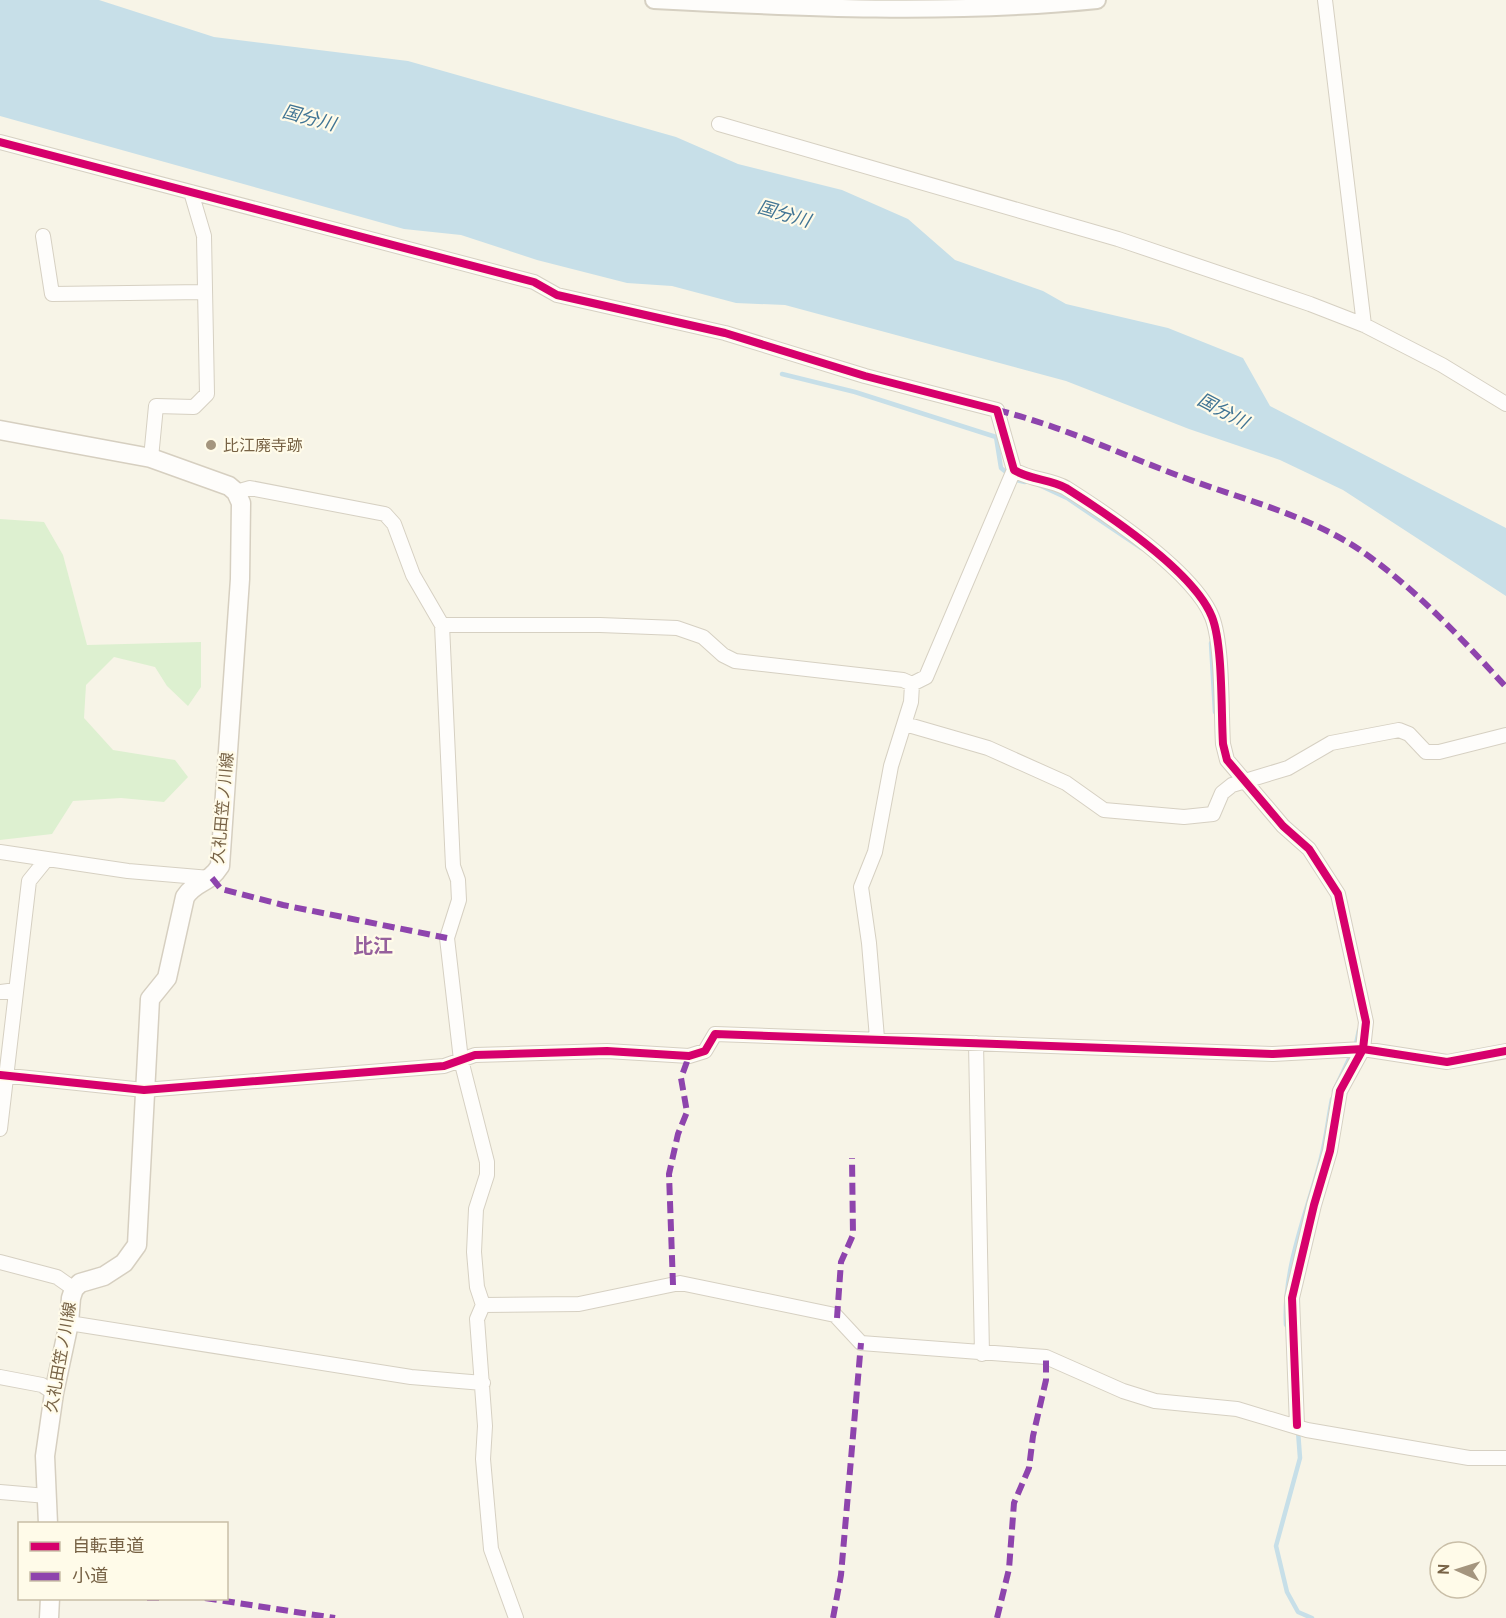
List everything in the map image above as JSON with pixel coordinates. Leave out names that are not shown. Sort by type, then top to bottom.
[{"type":"main road","points":[[0,430],[151,458],[229,486],[236,492]]},
{"type":"main road","name":"久礼田笠ノ川線","points":[[48,1522],[45,1456],[54,1392],[74,1289],[80,1283],[104,1276],[124,1263],[136,1245],[150,999],[167,978],[185,897],[192,887],[212,878],[220,866],[240,579],[242,503],[236,492]]},
{"type":"main road","points":[[49,1618],[50,1600]]},
{"type":"street","points":[[654,0],[788,7],[973,5],[1097,0]]},
{"type":"street","points":[[1325,0],[1364,325]]},
{"type":"street","points":[[720,124],[1118,239],[1310,304],[1364,325],[1442,365],[1506,404]]},
{"type":"street","points":[[0,142],[534,282],[557,295],[725,333],[865,376],[997,410],[1012,474],[926,677],[912,684]]},
{"type":"street","points":[[151,458],[156,406],[194,407],[207,394],[204,230],[191,192]]},
{"type":"street","points":[[43,236],[52,294],[204,292]]},
{"type":"street","points":[[1012,474],[1021,474],[1063,487],[1134,536],[1189,584],[1207,607],[1216,632],[1223,744],[1227,760],[1240,782],[1283,826],[1310,849],[1338,894],[1366,1022],[1340,1091],[1330,1151],[1314,1205],[1292,1298],[1294,1424]]},
{"type":"street","points":[[236,492],[250,488],[385,514],[393,524],[413,575],[442,625],[453,866],[458,880],[459,900],[447,938],[461,1060],[487,1162],[487,1174],[476,1209],[474,1252],[477,1287],[483,1305],[477,1319],[485,1426],[483,1459],[491,1549],[516,1618]]},
{"type":"street","points":[[442,625],[557,624],[677,628],[698,634],[735,661],[903,680],[912,684]]},
{"type":"street","points":[[877,1038],[869,943],[861,887],[875,852],[891,766],[905,724],[912,684]]},
{"type":"street","points":[[905,724],[988,748],[1066,783],[1104,810],[1184,817],[1213,813],[1222,793],[1240,782],[1288,768],[1331,743],[1399,730],[1409,734],[1426,752],[1432,752],[1506,735]]},
{"type":"street","points":[[0,852],[46,860],[212,878]]},
{"type":"street","points":[[0,1129],[3,1076],[29,881],[46,860]]},
{"type":"street","points":[[0,992],[16,990]]},
{"type":"street","points":[[3,1076],[144,1090],[444,1066],[475,1055],[607,1051],[689,1056],[705,1051],[715,1034],[814,1039],[877,1038],[1273,1054],[1355,1050],[1447,1062],[1506,1051]]},
{"type":"street","points":[[976,1043],[982,1354]]},
{"type":"street","points":[[0,1262],[57,1277],[74,1289]]},
{"type":"street","points":[[483,1305],[579,1304],[680,1283],[835,1315],[861,1343],[982,1354],[1046,1357],[1124,1391],[1155,1401],[1237,1409],[1294,1424],[1307,1430],[1469,1458],[1506,1458]]},
{"type":"street","points":[[69,1323],[411,1377],[483,1383]]},
{"type":"street","points":[[0,1377],[42,1385],[54,1392]]},
{"type":"street","points":[[0,1492],[47,1496]]},
{"type":"green space","points":[[0,519],[44,522],[63,555],[87,645],[201,642],[201,687],[188,706],[167,686],[155,667],[114,657],[86,685],[84,718],[113,750],[175,760],[188,777],[164,802],[121,798],[73,801],[52,834],[0,840]]},
{"type":"water","name":"国分川","points":[[0,0],[99,0],[214,37],[408,61],[676,137],[738,164],[842,190],[908,219],[955,260],[1043,291],[1066,304],[1168,328],[1243,358],[1270,406],[1506,528],[1506,596],[1343,490],[1280,460],[1189,429],[1066,381],[785,305],[736,303],[672,286],[627,283],[537,260],[461,235],[404,229],[0,116]]},
{"type":"waterway","points":[[782,374],[855,392],[996,437],[1001,468],[1016,480],[1025,482]]},
{"type":"waterway","points":[[1039,485],[1067,498],[1141,548]]},
{"type":"waterway","points":[[1211,643],[1215,712]]},
{"type":"waterway","points":[[1334,1091],[1356,1044],[1359,1030]]},
{"type":"waterway","points":[[1286,1325],[1286,1303],[1292,1261],[1321,1158],[1332,1099]]},
{"type":"waterway","points":[[1298,1431],[1300,1458],[1276,1546],[1287,1592],[1298,1612],[1312,1618]]},
{"type":"marked path","points":[[997,410],[1068,432],[1185,478],[1275,509],[1340,538],[1380,565],[1418,597],[1455,632],[1506,687]]},
{"type":"marked path","points":[[212,878],[221,889],[283,905],[447,938]]},
{"type":"marked path","points":[[673,1285],[669,1174],[678,1134],[687,1112],[681,1078],[689,1056]]},
{"type":"marked path","points":[[837,1318],[841,1262],[853,1235],[852,1158]]},
{"type":"marked path","points":[[833,1618],[841,1575],[861,1343]]},
{"type":"marked path","points":[[997,1618],[1009,1569],[1014,1503],[1029,1468],[1033,1436],[1046,1380],[1046,1357]]},
{"type":"marked path","points":[[218,1600],[335,1618]]},
{"type":"cycle path","points":[[0,142],[534,282],[557,295],[725,333],[865,376],[997,410],[1014,470],[1066,488],[1125,528],[1169,563],[1202,600],[1216,629],[1220,661],[1223,744],[1227,760],[1283,826],[1309,849],[1338,894],[1366,1022],[1363,1049],[1340,1091],[1330,1151],[1314,1205],[1292,1298],[1297,1425]]},
{"type":"cycle path","points":[[0,1075],[144,1090],[444,1066],[475,1055],[607,1051],[689,1056],[705,1051],[715,1034],[1273,1054],[1363,1049],[1447,1062],[1506,1051]]},
{"type":"place","name":"比江廃寺跡","points":[[211,445]]},
{"type":"district","name":"比江","points":[[373,946]]}]
